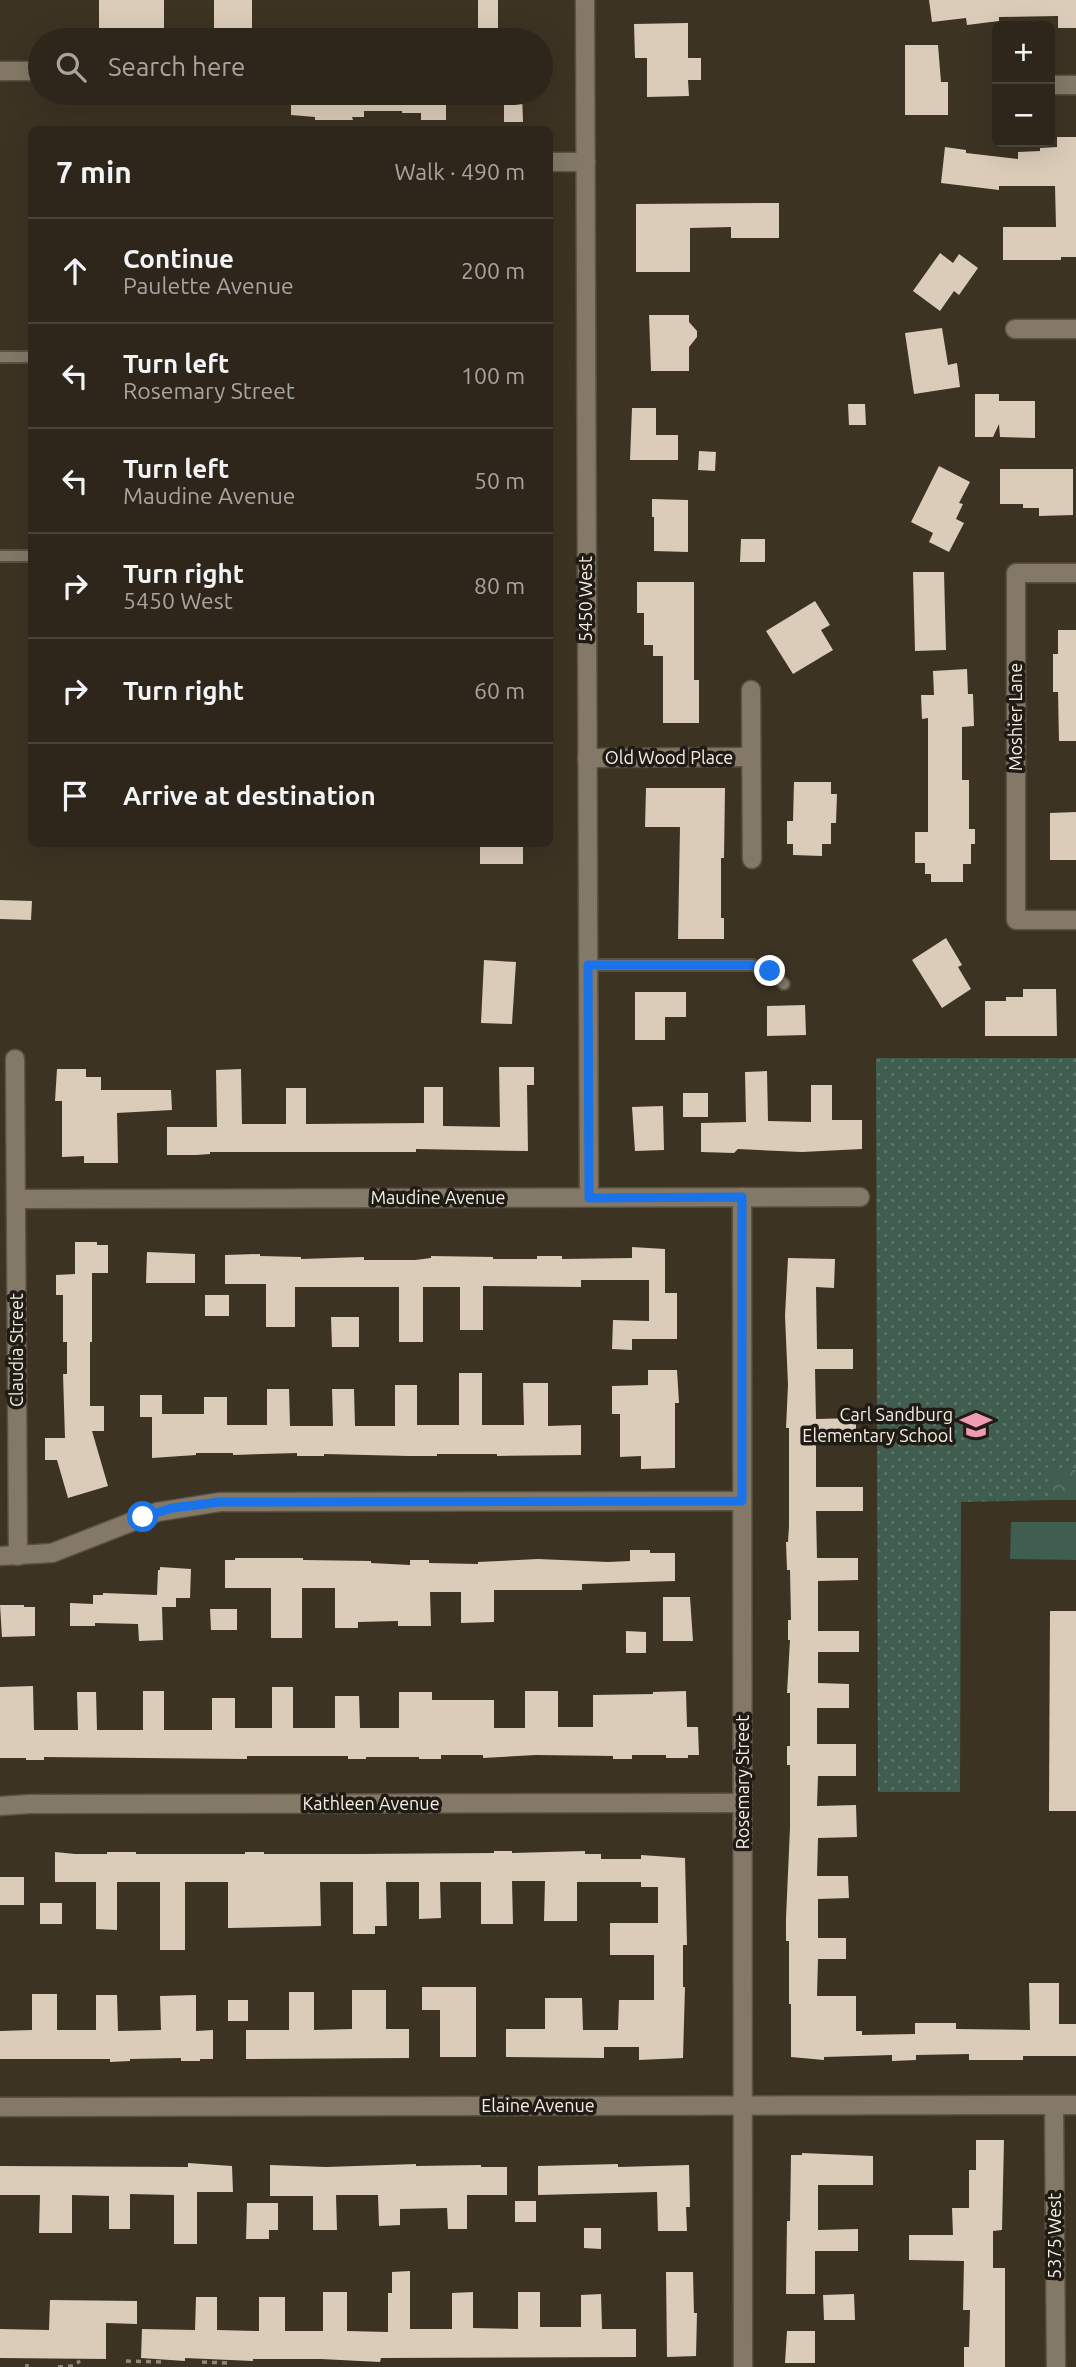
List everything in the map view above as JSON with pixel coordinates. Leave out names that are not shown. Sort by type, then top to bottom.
[{"type":"street","name":"5450 West","points":[[585,0],[589,1198]]},
{"type":"street","points":[[0,71],[28,71]]},
{"type":"street","points":[[1055,85],[1076,85]]},
{"type":"street","points":[[553,162],[586,162]]},
{"type":"street","points":[[1015,329],[1076,329]]},
{"type":"street","name":"Moshier Lane","points":[[1076,573],[1016,573],[1016,920],[1076,920]]},
{"type":"street","name":"Old Wood Place","points":[[751,690],[752,859]]},
{"type":"street","name":"Old Wood Place","points":[[587,758],[751,757]]},
{"type":"street","name":"Claudia Street","points":[[9,1556],[16,1199],[15,1059]]},
{"type":"street","name":"Rosemary Street","points":[[742,1197],[743,2367]]},
{"type":"street","name":"Maudine Avenue","points":[[16,1199],[860,1197]]},
{"type":"street","points":[[9,1556],[41,1554],[62,1549],[157,1511],[220,1502],[742,1501]]},
{"type":"street","name":"Kathleen Avenue","points":[[0,1806],[743,1803]]},
{"type":"street","name":"5375 West","points":[[1055,2105],[1056,2367]]},
{"type":"street","name":"Elaine Avenue","points":[[0,2107],[1076,2105]]},
{"type":"lane","points":[[0,357],[28,356]]},
{"type":"lane","points":[[0,556],[28,556]]},
{"type":"lane","points":[[588,965],[752,965],[770,971],[784,984]]},
{"type":"path","points":[[58,2367],[73,2366],[80,2361]]},
{"type":"path","points":[[126,2361],[162,2362]]},
{"type":"path","points":[[202,2362],[228,2363]]},
{"type":"green space","name":"Carl Sandburg Elementary School","points":[[876,1058],[1076,1058],[1076,1470],[1051,1470],[1051,1500],[961,1502],[960,1792],[878,1792]]},
{"type":"green space","points":[[1051,1470],[1076,1470],[1076,1500],[1051,1500]]},
{"type":"green space","points":[[1011,1522],[1076,1522],[1076,1560],[1010,1559]]},
{"type":"building","points":[[99,0],[164,0],[164,28],[99,28]]},
{"type":"building","points":[[214,0],[252,0],[252,28],[214,28]]},
{"type":"building","points":[[478,0],[498,0],[498,28],[478,28]]},
{"type":"building","points":[[929,0],[1076,0],[1076,28],[1058,28],[1058,16],[999,17],[999,21],[967,25],[966,18],[932,22]]},
{"type":"building","points":[[688,23],[688,58],[701,58],[701,80],[688,80],[689,96],[647,97],[647,58],[635,58],[634,24]]},
{"type":"building","points":[[905,45],[938,45],[941,82],[948,82],[948,115],[905,115]]},
{"type":"building","points":[[291,105],[446,105],[446,120],[421,120],[421,113],[402,111],[364,111],[364,117],[352,117],[353,120],[315,120],[315,117],[291,115]]},
{"type":"building","points":[[504,105],[522,105],[523,122],[504,122]]},
{"type":"building","points":[[1057,137],[1076,137],[1076,257],[1061,257],[1061,260],[1003,260],[1003,227],[1056,227],[1055,186],[999,186],[999,190],[941,183],[945,147],[966,150],[966,153],[1018,159],[1018,152],[1057,147]]},
{"type":"building","points":[[779,203],[779,238],[731,238],[731,227],[690,228],[690,272],[636,272],[636,204]]},
{"type":"building","points":[[940,253],[953,263],[959,254],[978,268],[959,295],[954,291],[940,311],[913,291]]},
{"type":"building","points":[[649,315],[689,315],[689,322],[697,331],[697,337],[689,347],[689,371],[651,371]]},
{"type":"building","points":[[942,328],[948,365],[957,363],[960,387],[914,394],[905,333]]},
{"type":"building","points":[[975,394],[999,394],[999,401],[1035,401],[1035,438],[1000,437],[999,424],[993,437],[975,437]]},
{"type":"building","points":[[848,404],[865,404],[866,425],[849,425]]},
{"type":"building","points":[[632,408],[656,408],[656,435],[678,435],[678,460],[630,460]]},
{"type":"building","points":[[699,451],[716,452],[715,471],[698,470]]},
{"type":"building","points":[[939,466],[970,482],[959,503],[963,504],[956,519],[964,523],[949,552],[929,542],[933,533],[911,522]]},
{"type":"building","points":[[1000,469],[1073,469],[1073,515],[1039,516],[1039,508],[1023,508],[1023,504],[1000,504]]},
{"type":"building","points":[[652,499],[688,500],[688,552],[654,551]]},
{"type":"building","points":[[741,539],[765,539],[765,562],[740,562]]},
{"type":"building","points":[[913,572],[944,572],[946,650],[915,651]]},
{"type":"building","points":[[637,582],[694,582],[694,680],[699,680],[699,723],[663,723],[663,656],[653,656],[653,645],[644,645],[644,613],[637,613]]},
{"type":"building","points":[[815,601],[830,625],[821,630],[833,650],[793,674],[766,631]]},
{"type":"building","points":[[1058,630],[1076,630],[1076,741],[1059,741],[1058,692],[1053,692],[1053,654],[1058,654]]},
{"type":"building","points":[[967,669],[968,694],[973,694],[974,726],[962,727],[962,780],[969,780],[969,829],[975,829],[975,844],[971,844],[971,864],[963,864],[963,882],[931,882],[931,874],[925,874],[925,863],[915,863],[915,832],[928,832],[928,718],[922,719],[921,695],[934,695],[933,671]]},
{"type":"building","points":[[794,782],[831,782],[831,794],[837,794],[836,823],[831,823],[831,844],[822,844],[822,856],[793,855],[793,844],[787,844],[787,821],[793,821]]},
{"type":"building","points":[[646,788],[725,788],[724,858],[721,858],[721,918],[724,918],[724,939],[678,939],[680,827],[645,827]]},
{"type":"building","points":[[1076,812],[1076,860],[1050,860],[1050,813]]},
{"type":"building","points":[[480,847],[523,847],[523,864],[480,864]]},
{"type":"building","points":[[0,900],[32,901],[31,920],[0,919]]},
{"type":"building","points":[[946,938],[962,965],[958,967],[971,989],[942,1008],[912,960]]},
{"type":"building","points":[[484,960],[516,962],[512,1024],[481,1023]]},
{"type":"building","points":[[1023,989],[1056,989],[1057,1036],[985,1036],[985,1001],[1006,1001],[1006,997],[1023,997]]},
{"type":"building","points":[[635,992],[686,992],[686,1017],[665,1017],[665,1040],[635,1040]]},
{"type":"building","points":[[805,1005],[806,1035],[767,1036],[767,1006]]},
{"type":"building","points":[[499,1067],[534,1067],[534,1085],[527,1085],[528,1151],[416,1149],[416,1152],[210,1152],[167,1155],[167,1127],[217,1127],[216,1070],[241,1069],[242,1124],[286,1124],[286,1088],[306,1088],[306,1124],[424,1123],[424,1087],[443,1087],[443,1126],[500,1127]]},
{"type":"building","points":[[57,1069],[86,1069],[86,1077],[101,1077],[101,1090],[171,1090],[172,1110],[117,1113],[118,1163],[84,1163],[84,1156],[62,1157],[62,1101],[55,1101]]},
{"type":"building","points":[[767,1071],[768,1121],[811,1122],[811,1085],[832,1085],[832,1120],[862,1120],[862,1149],[802,1152],[738,1149],[734,1153],[701,1152],[701,1123],[746,1122],[745,1072]]},
{"type":"building","points":[[683,1093],[708,1093],[708,1117],[683,1117]]},
{"type":"building","points":[[663,1106],[664,1150],[635,1151],[632,1107]]},
{"type":"building","points":[[75,1242],[108,1245],[108,1273],[92,1273],[90,1406],[104,1406],[104,1431],[92,1431],[108,1486],[68,1498],[57,1460],[45,1460],[45,1438],[65,1438],[63,1374],[67,1374],[67,1342],[63,1342],[63,1295],[56,1295],[56,1275],[75,1274]]},
{"type":"building","points":[[632,1247],[665,1249],[665,1293],[677,1293],[677,1339],[632,1339],[632,1350],[612,1349],[613,1320],[649,1321],[649,1280],[581,1280],[581,1287],[483,1286],[483,1330],[460,1330],[460,1287],[423,1287],[423,1342],[399,1342],[399,1287],[295,1287],[295,1327],[266,1327],[266,1284],[225,1284],[225,1255],[260,1254],[301,1259],[364,1257],[364,1260],[415,1260],[431,1256],[493,1259],[537,1259],[537,1256],[562,1256],[562,1259],[632,1258]]},
{"type":"building","points":[[147,1252],[195,1254],[195,1283],[146,1283]]},
{"type":"building","points":[[788,1258],[835,1259],[834,1288],[816,1287],[817,1349],[853,1349],[853,1369],[815,1369],[816,1419],[856,1418],[856,1440],[816,1441],[816,1487],[863,1487],[863,1511],[816,1511],[817,1558],[858,1558],[858,1580],[818,1581],[818,1631],[859,1631],[859,1652],[818,1652],[818,1683],[849,1684],[849,1708],[817,1708],[817,1744],[856,1744],[856,1776],[818,1776],[817,1806],[856,1805],[857,1837],[818,1838],[817,1876],[848,1876],[849,1898],[818,1899],[818,1938],[846,1938],[846,1959],[818,1959],[817,1996],[856,1996],[856,2031],[862,2031],[862,2035],[915,2034],[915,2023],[956,2023],[956,2029],[1030,2030],[1029,1983],[1059,1983],[1059,2024],[1076,2024],[1076,2056],[969,2060],[969,2054],[916,2055],[916,2060],[892,2061],[892,2055],[824,2057],[824,2060],[791,2057],[789,1941],[786,1941],[790,1828],[790,1765],[787,1765],[787,1746],[790,1746],[790,1693],[787,1693],[790,1640],[788,1620],[791,1620],[790,1570],[787,1570],[786,1542],[789,1526],[785,1316]]},
{"type":"building","points":[[205,1295],[229,1295],[229,1316],[205,1316]]},
{"type":"building","points":[[331,1317],[359,1317],[359,1347],[332,1347]]},
{"type":"building","points":[[648,1370],[677,1370],[679,1403],[675,1403],[675,1468],[641,1469],[641,1456],[620,1457],[620,1414],[612,1414],[612,1386],[648,1385]]},
{"type":"building","points":[[459,1373],[482,1373],[482,1425],[524,1425],[523,1383],[548,1383],[548,1426],[581,1425],[581,1455],[297,1456],[297,1453],[196,1453],[152,1458],[152,1417],[140,1417],[140,1395],[162,1395],[162,1414],[204,1414],[204,1397],[227,1397],[227,1425],[267,1425],[267,1389],[289,1389],[290,1426],[333,1426],[332,1389],[354,1389],[355,1426],[395,1426],[395,1385],[417,1385],[417,1425],[459,1425]]},
{"type":"building","points":[[630,1550],[675,1553],[675,1581],[582,1584],[582,1590],[494,1590],[494,1622],[461,1623],[461,1592],[430,1592],[431,1626],[398,1626],[398,1621],[358,1622],[358,1628],[335,1628],[335,1588],[302,1588],[302,1638],[271,1638],[271,1588],[225,1588],[225,1560],[235,1558],[303,1558],[410,1565],[410,1560],[478,1564],[538,1559],[608,1562],[630,1561]]},
{"type":"building","points":[[160,1567],[191,1569],[190,1598],[176,1598],[176,1607],[162,1607],[163,1640],[139,1641],[138,1624],[95,1623],[95,1626],[70,1626],[70,1603],[93,1604],[93,1595],[103,1593],[157,1595]]},
{"type":"building","points":[[663,1597],[690,1597],[693,1641],[663,1641]]},
{"type":"building","points":[[0,1605],[35,1607],[35,1636],[2,1637]]},
{"type":"building","points":[[210,1609],[237,1609],[237,1630],[211,1630]]},
{"type":"building","points":[[1050,1611],[1076,1611],[1076,1811],[1049,1811]]},
{"type":"building","points":[[626,1631],[646,1632],[646,1653],[626,1653]]},
{"type":"building","points":[[33,1686],[34,1730],[78,1730],[77,1692],[96,1692],[97,1730],[143,1730],[143,1691],[164,1691],[164,1730],[212,1730],[212,1698],[235,1698],[235,1728],[272,1728],[272,1687],[293,1687],[293,1728],[335,1728],[335,1696],[359,1696],[360,1728],[399,1728],[399,1692],[432,1692],[432,1700],[494,1700],[494,1728],[525,1728],[525,1691],[558,1691],[558,1727],[593,1727],[593,1695],[686,1691],[687,1727],[698,1727],[699,1755],[666,1758],[666,1755],[632,1755],[632,1759],[613,1759],[613,1756],[536,1755],[483,1758],[483,1755],[441,1755],[441,1759],[348,1759],[348,1756],[247,1756],[247,1759],[0,1758],[0,1687]]},
{"type":"building","points":[[585,1851],[585,1854],[601,1854],[601,1859],[641,1859],[641,1855],[685,1858],[687,1945],[683,1945],[683,2058],[639,2060],[639,2047],[604,2047],[604,2058],[506,2057],[506,2029],[545,2029],[545,1998],[582,1998],[583,2030],[618,2030],[619,2000],[654,2000],[654,1955],[610,1955],[610,1923],[658,1923],[658,1887],[641,1887],[641,1882],[577,1882],[577,1921],[544,1921],[545,1881],[512,1881],[513,1924],[481,1924],[481,1882],[440,1882],[441,1918],[419,1919],[419,1882],[386,1882],[387,1926],[375,1926],[375,1934],[353,1934],[353,1882],[320,1882],[321,1926],[228,1928],[228,1882],[185,1882],[185,1950],[160,1950],[160,1882],[117,1882],[117,1930],[96,1929],[96,1882],[55,1882],[55,1852],[358,1854]]},
{"type":"building","points":[[0,1877],[24,1877],[24,1905],[0,1905]]},
{"type":"building","points":[[40,1903],[62,1903],[62,1924],[40,1924]]},
{"type":"building","points":[[422,1987],[476,1987],[476,2057],[440,2057],[440,2010],[422,2010]]},
{"type":"building","points":[[352,1990],[386,1990],[386,2029],[409,2029],[409,2058],[246,2059],[246,2030],[289,2030],[289,1992],[314,1992],[314,2030],[352,2029]]},
{"type":"building","points":[[32,1994],[57,1994],[57,2030],[96,2030],[96,1995],[117,1995],[118,2031],[161,2030],[160,1996],[196,1995],[196,2031],[213,2030],[213,2059],[130,2059],[110,2062],[110,2059],[0,2059],[0,2031],[32,2030]]},
{"type":"building","points":[[228,2000],[248,2000],[248,2021],[228,2021]]},
{"type":"building","points":[[976,2140],[1004,2140],[1002,2230],[993,2231],[993,2268],[1005,2268],[1005,2367],[964,2367],[964,2347],[969,2347],[970,2310],[963,2310],[964,2261],[909,2260],[909,2235],[953,2235],[952,2208],[969,2208],[969,2170],[976,2170]]},
{"type":"building","points":[[802,2153],[873,2156],[873,2185],[818,2185],[818,2230],[858,2229],[858,2251],[815,2251],[815,2294],[786,2294],[791,2155]]},
{"type":"building","points":[[188,2163],[232,2166],[233,2192],[197,2192],[197,2244],[174,2244],[174,2195],[130,2194],[130,2229],[109,2229],[109,2196],[72,2195],[72,2233],[39,2233],[40,2195],[0,2195],[0,2166],[188,2167]]},
{"type":"building","points":[[416,2164],[507,2167],[507,2195],[467,2195],[467,2229],[448,2229],[447,2208],[400,2209],[400,2225],[379,2226],[378,2195],[336,2195],[337,2230],[313,2230],[313,2196],[270,2196],[270,2165],[326,2167]]},
{"type":"building","points":[[618,2164],[618,2167],[689,2165],[690,2207],[686,2207],[687,2231],[658,2231],[657,2192],[538,2195],[538,2166]]},
{"type":"building","points":[[515,2201],[536,2201],[536,2222],[515,2222]]},
{"type":"building","points":[[247,2203],[278,2203],[278,2230],[269,2230],[269,2239],[246,2239]]},
{"type":"building","points":[[584,2228],[601,2228],[601,2249],[584,2248]]},
{"type":"building","points":[[410,2271],[410,2329],[452,2329],[452,2293],[473,2292],[473,2328],[518,2329],[518,2292],[540,2292],[540,2327],[581,2327],[581,2295],[601,2294],[602,2329],[636,2329],[636,2357],[381,2358],[380,2362],[185,2358],[185,2361],[141,2358],[142,2329],[195,2330],[196,2297],[217,2297],[217,2330],[259,2331],[259,2297],[285,2297],[285,2331],[323,2331],[323,2292],[347,2292],[347,2331],[388,2332],[388,2293],[392,2293],[392,2272]]},
{"type":"building","points":[[666,2272],[693,2272],[694,2313],[697,2313],[696,2356],[667,2357]]},
{"type":"building","points":[[854,2294],[855,2320],[824,2320],[823,2295]]},
{"type":"building","points":[[50,2300],[137,2301],[137,2324],[106,2323],[106,2359],[0,2358],[0,2329],[49,2330]]},
{"type":"building","points":[[787,2331],[815,2331],[815,2363],[785,2363]]},
{"type":"place","name":"Carl Sandburg Elementary School","points":[[976,1425]]},
{"type":"route","points":[[143,1517],[172,1508],[220,1502],[742,1501],[742,1197],[589,1198],[588,965],[752,965],[770,971]]}]
